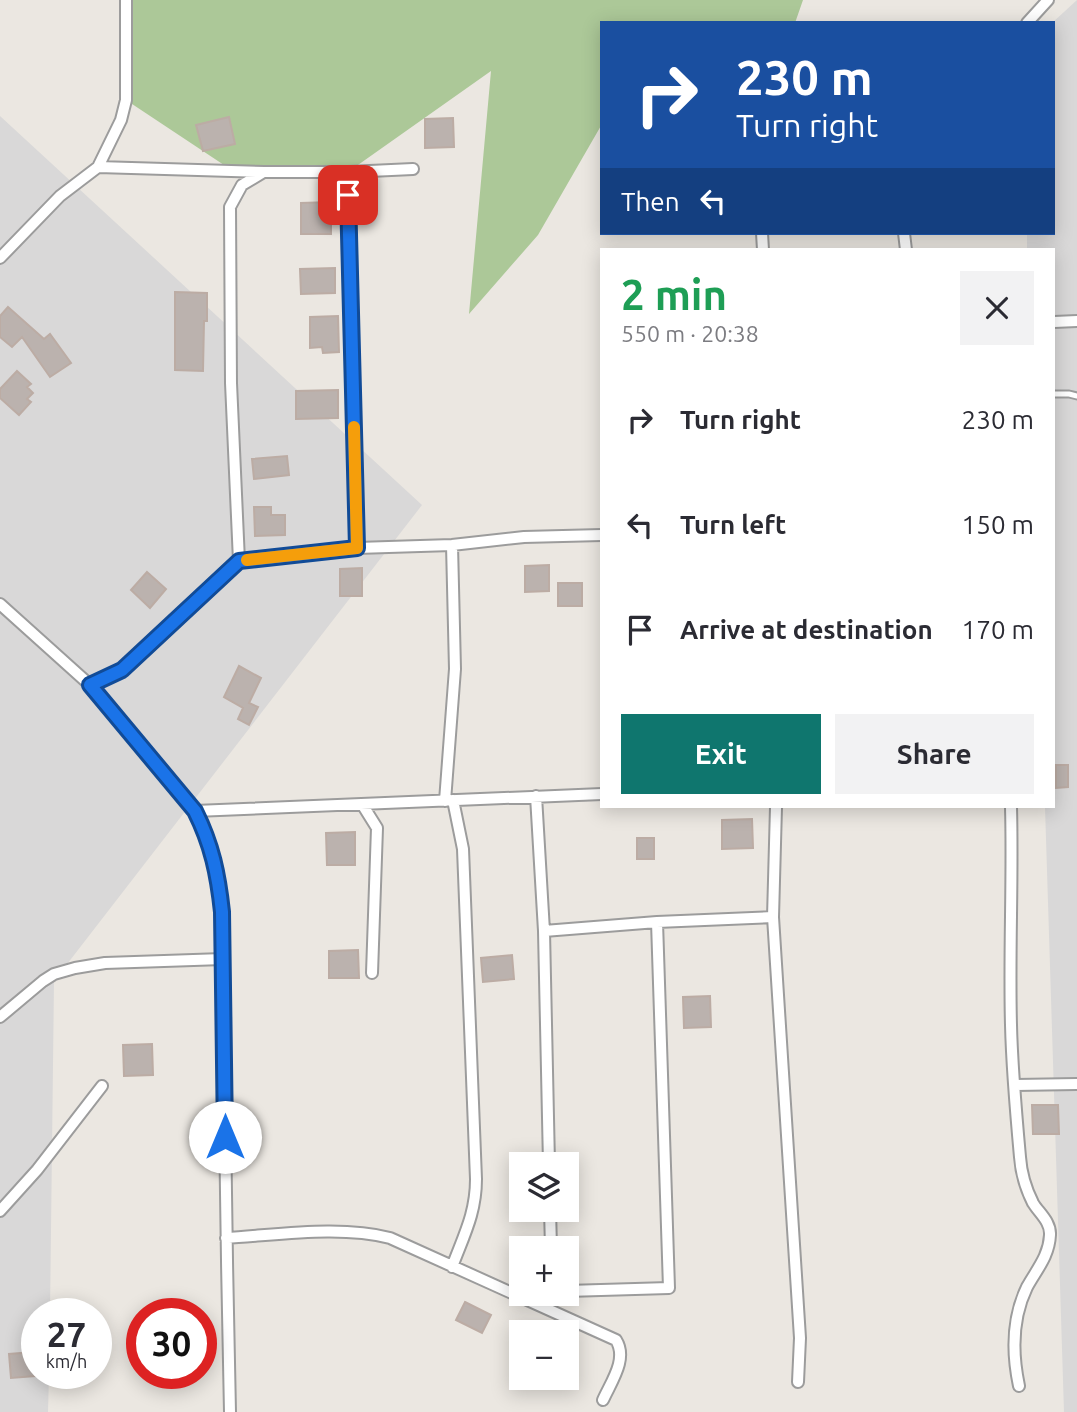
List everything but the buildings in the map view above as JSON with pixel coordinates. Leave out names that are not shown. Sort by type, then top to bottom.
[{"type":"street","points":[[0,258],[60,196],[98,167],[121,120],[126,100],[126,0]]},
{"type":"street","points":[[1029,21],[1048,0]]},
{"type":"street","points":[[98,167],[264,172],[413,170]]},
{"type":"street","points":[[239,561],[231,383],[230,207],[242,185],[264,172]]},
{"type":"street","points":[[348,172],[357,548]]},
{"type":"street","points":[[1055,322],[1077,321]]},
{"type":"street","points":[[90,685],[122,670],[239,561],[357,548],[600,535]]},
{"type":"street","points":[[452,545],[456,669],[449,801],[463,849],[476,1179],[473,1213],[452,1267]]},
{"type":"street","points":[[0,604],[90,685],[195,811],[209,842],[219,877],[223,959],[230,1412]]},
{"type":"street","points":[[195,811],[600,794]]},
{"type":"street","points":[[536,796],[544,931],[549,1152]]},
{"type":"street","points":[[362,804],[377,828],[372,973]]},
{"type":"street","points":[[776,808],[773,917],[800,1338],[797,1382]]},
{"type":"street","points":[[1011,808],[1011,1026],[1021,1168],[1034,1205],[1051,1231],[1048,1252],[1027,1289],[1016,1322],[1014,1362],[1019,1386]]},
{"type":"street","points":[[544,931],[773,917]]},
{"type":"street","points":[[579,1291],[669,1289],[657,922]]},
{"type":"street","points":[[0,1017],[43,981],[54,974],[75,968],[116,963],[223,959]]},
{"type":"street","points":[[1014,1085],[1077,1084]]},
{"type":"street","points":[[0,1211],[37,1170],[102,1086]]},
{"type":"street","points":[[226,1238],[328,1232],[370,1233],[390,1238],[616,1340],[620,1347],[620,1358],[603,1400]]},
{"type":"lane","points":[[1055,394],[1077,396]]},
{"type":"shaded area","points":[[1077,0],[1077,1412],[1064,1412],[1045,808],[1055,808],[1055,248],[1027,248],[1027,235],[1055,235],[1054,21]]},
{"type":"shaded area","points":[[0,116],[422,505],[54,981],[50,1298],[21,1298],[21,1389],[49,1389],[48,1412],[0,1412]]},
{"type":"green space","points":[[126,0],[803,0],[796,21],[600,21],[600,127],[538,235],[469,314],[491,71],[348,172],[233,171],[126,100]]},
{"type":"slow traffic","points":[[247,560],[357,548],[354,427]]},
{"type":"route","points":[[225,1137],[222,912],[214,855],[195,811],[90,685],[122,670],[239,561],[357,548],[348,195]]}]
